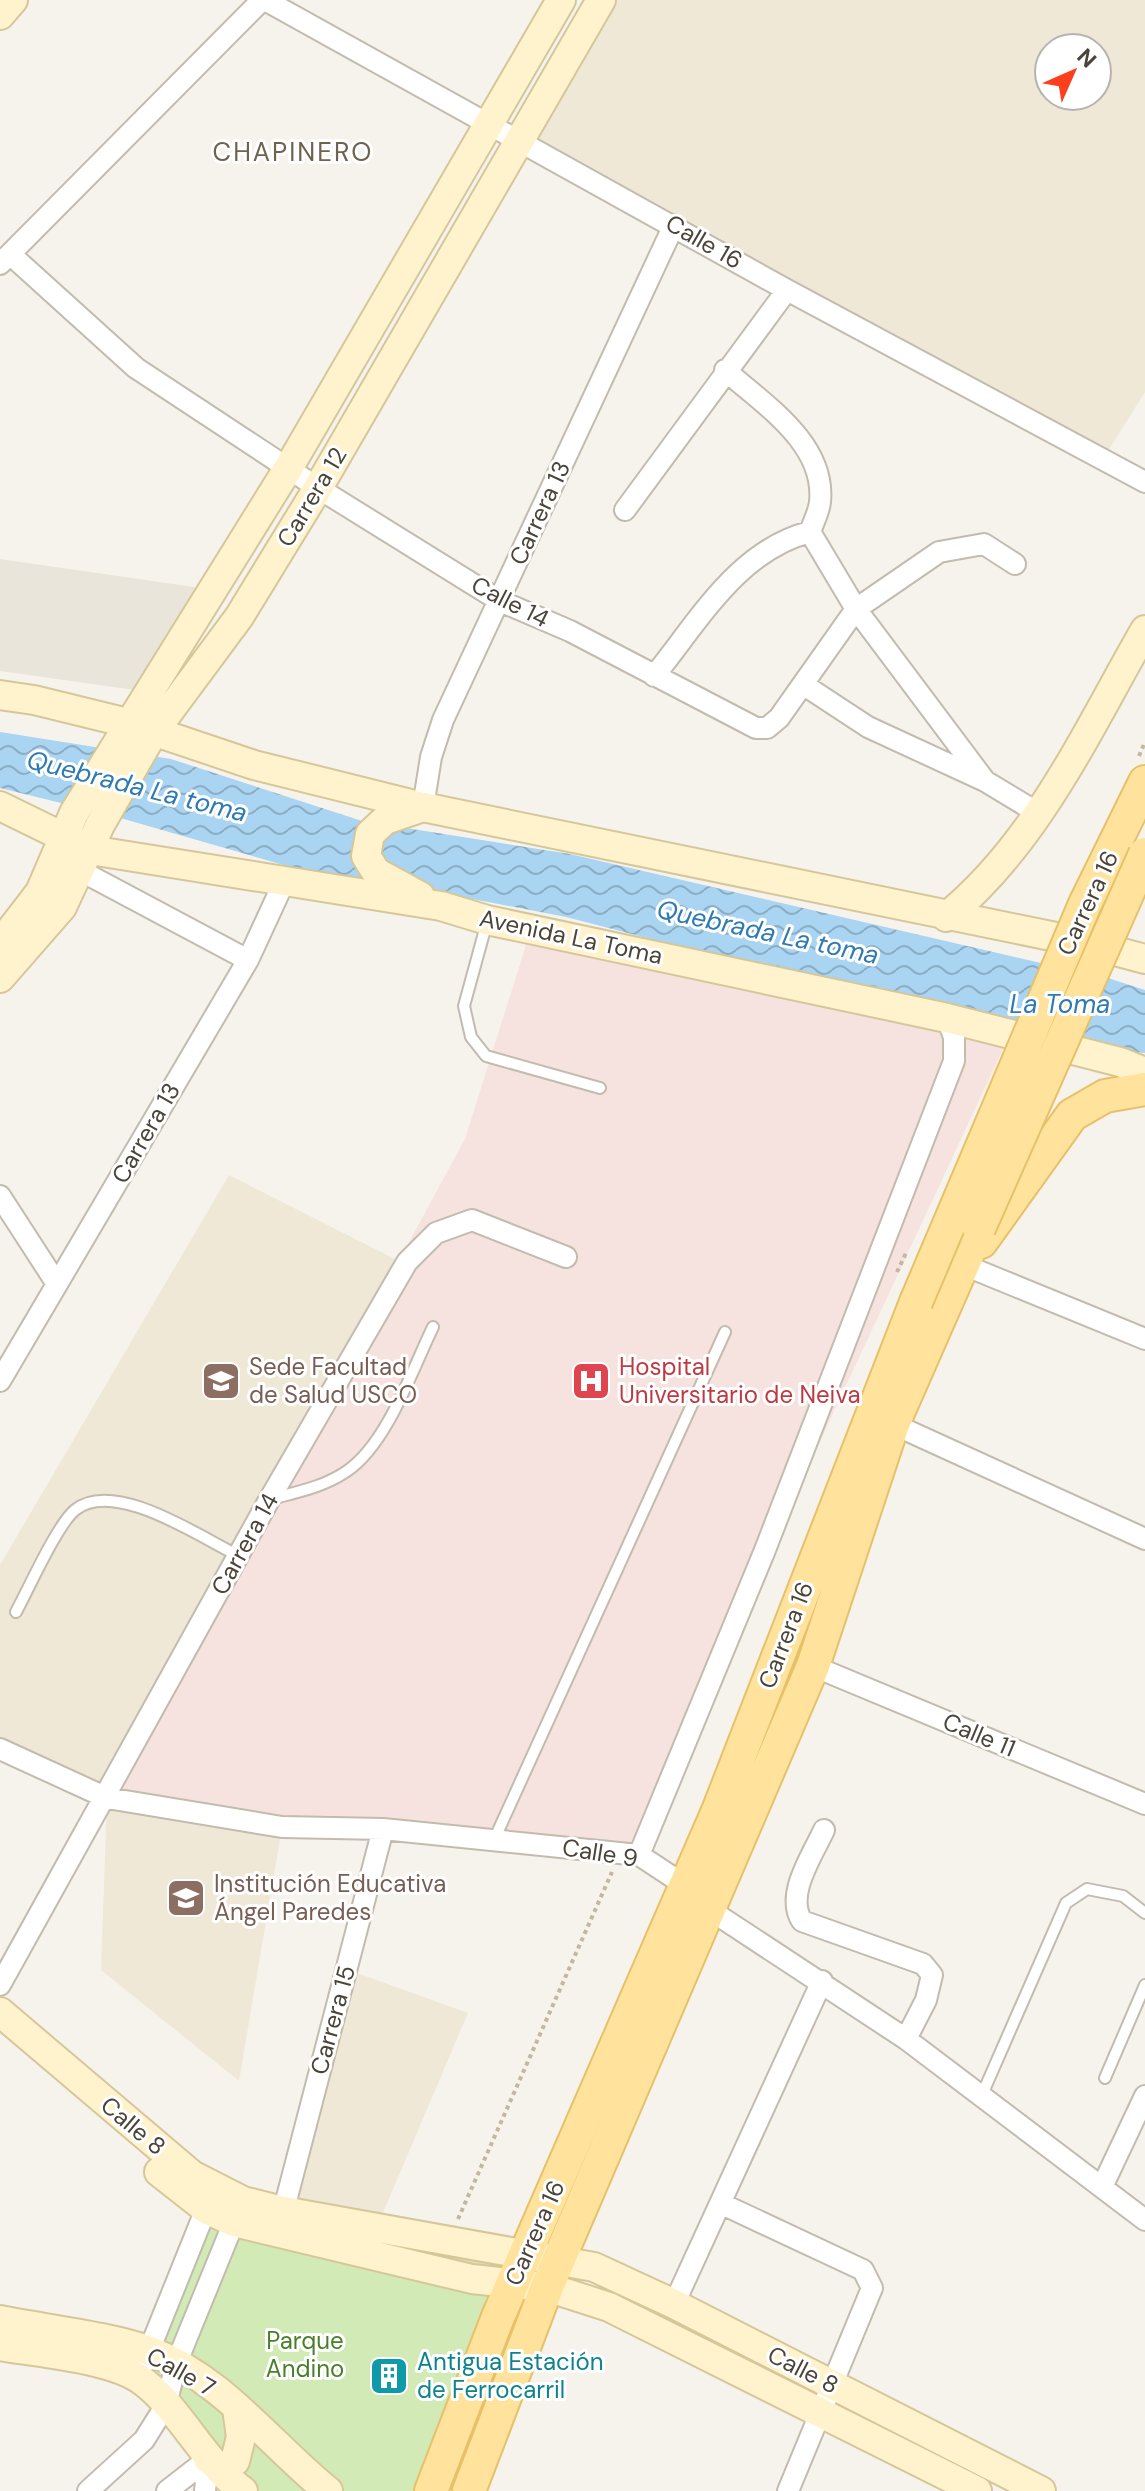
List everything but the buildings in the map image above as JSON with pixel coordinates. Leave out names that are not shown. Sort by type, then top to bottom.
[{"type":"main road","points":[[0,15],[13,0]]},
{"type":"main road","name":"Carrera 12","points":[[0,978],[62,907],[140,734],[289,467],[561,0]]},
{"type":"main road","name":"Carrera 12","points":[[0,944],[40,892],[68,825],[239,617],[318,488],[601,0]]},
{"type":"main road","points":[[946,917],[989,879],[1038,813],[1145,630]]},
{"type":"main road","points":[[0,695],[254,765],[423,807],[946,917],[1085,943],[1145,959]]},
{"type":"main road","name":"Carrera 16","points":[[431,2491],[512,2284],[686,1886],[916,1302],[1085,904],[1145,782]]},
{"type":"main road","name":"Avenida La Toma","points":[[0,806],[68,825],[90,849],[441,906],[487,920],[947,1018],[1075,1049],[1145,1072]]},
{"type":"main road","points":[[423,807],[385,820],[370,834],[366,856],[376,872],[441,906]]},
{"type":"main road","name":"Carrera 16","points":[[469,2491],[554,2274],[813,1666],[893,1424],[1145,854]]},
{"type":"main road","points":[[966,1263],[1072,1115],[1105,1096],[1135,1088],[1145,1089]]},
{"type":"main road","name":"Calle 8","points":[[0,2012],[180,2165],[210,2199]]},
{"type":"main road","name":"Calle 8","points":[[0,2037],[210,2199]]},
{"type":"main road","points":[[210,2199],[239,2211],[472,2279],[512,2284],[554,2274]]},
{"type":"main road","points":[[280,2222],[526,2255],[554,2274]]},
{"type":"main road","name":"Calle 8","points":[[554,2274],[594,2267],[674,2304],[1041,2491]]},
{"type":"main road","name":"Calle 8","points":[[554,2274],[609,2307],[977,2491]]},
{"type":"main road","name":"Calle 7","points":[[0,2320],[149,2351],[176,2364],[237,2408],[328,2491]]},
{"type":"main road","name":"Calle 7","points":[[0,2346],[103,2366],[138,2378],[166,2405],[208,2459],[243,2491]]},
{"type":"main road","points":[[208,2459],[222,2468],[235,2461],[241,2437],[237,2408]]},
{"type":"street","name":"Calle 16","points":[[264,0],[787,290],[1145,482]]},
{"type":"street","points":[[5,259],[264,0]]},
{"type":"street","name":"Carrera 13","points":[[423,807],[431,757],[443,720],[674,225]]},
{"type":"street","name":"Calle 14","points":[[5,259],[136,368],[318,488],[500,601],[570,631],[756,728],[767,728],[779,718],[804,685]]},
{"type":"street","points":[[625,510],[725,370],[787,290]]},
{"type":"street","points":[[725,370],[802,440],[817,472],[820,502],[810,532],[856,609],[985,781]]},
{"type":"street","points":[[654,676],[747,562],[782,539],[810,532]]},
{"type":"street","points":[[1015,564],[984,544],[939,552],[856,609],[804,685],[868,727],[985,781],[1038,813]]},
{"type":"street","points":[[90,849],[248,960]]},
{"type":"street","name":"Carrera 13","points":[[0,1381],[248,960],[284,882]]},
{"type":"street","points":[[639,1855],[765,1550],[954,1061],[954,1037],[947,1018]]},
{"type":"street","points":[[0,1196],[57,1284]]},
{"type":"street","name":"Carrera 14","points":[[0,1985],[107,1798],[269,1500],[407,1262],[436,1233],[472,1220],[566,1257]]},
{"type":"street","points":[[966,1263],[1145,1339]]},
{"type":"street","points":[[893,1424],[1145,1539]]},
{"type":"street","name":"Calle 11","points":[[813,1666],[1145,1804]]},
{"type":"street","name":"Calle 9","points":[[0,1749],[107,1798],[282,1827],[383,1829],[639,1855],[686,1886],[710,1910],[906,2039],[1145,2220]]},
{"type":"street","name":"Carrera 15","points":[[280,2222],[383,1829]]},
{"type":"street","points":[[824,1830],[795,1896],[795,1910],[802,1921],[923,1964],[932,1975],[926,2000],[906,2039]]},
{"type":"street","points":[[674,2304],[822,1981]]},
{"type":"street","points":[[1102,2187],[1145,2096]]},
{"type":"street","points":[[138,2378],[210,2199]]},
{"type":"street","points":[[722,2204],[863,2270],[870,2278],[872,2288],[788,2491]]},
{"type":"street","points":[[88,2491],[144,2440],[166,2405],[176,2364],[239,2211]]},
{"type":"street","points":[[167,2491],[208,2459]]},
{"type":"street","points":[[205,2491],[208,2459]]},
{"type":"lane","points":[[487,920],[464,1006],[471,1037],[486,1056],[600,1088]]},
{"type":"lane","points":[[269,1500],[319,1487],[349,1470],[384,1429],[433,1327]]},
{"type":"lane","points":[[494,1840],[725,1332]]},
{"type":"lane","points":[[16,1612],[73,1511],[93,1500],[125,1500],[239,1556]]},
{"type":"lane","points":[[981,2097],[1066,1903],[1087,1889],[1123,1896],[1145,1913]]},
{"type":"lane","points":[[1105,2078],[1145,1985]]},
{"type":"shaded area","points":[[604,0],[1145,0],[1145,392],[1103,459],[519,142]]},
{"type":"shaded area","points":[[0,559],[201,588],[135,690],[0,671]]},
{"type":"shaded area","name":"Hospital Universitario de Neiva","points":[[531,929],[1010,1034],[628,1853],[107,1798],[465,1139]]},
{"type":"shaded area","points":[[229,1175],[399,1261],[282,1827],[239,2081],[101,1970],[107,1799],[0,1749],[0,1565]]},
{"type":"shaded area","points":[[346,1969],[468,2013],[376,2229],[283,2211]]},
{"type":"green space","name":"Parque Andino","points":[[214,2188],[526,2255],[431,2491],[243,2491],[138,2378]]},
{"type":"water","name":"La Toma","points":[[0,732],[171,759],[362,821],[570,854],[1041,963],[1074,967],[1145,990],[1145,1053],[1045,1041],[566,917],[395,884],[308,872],[110,815],[0,788]]},
{"type":"place","name":"Sede Facultad de Salud USCO","points":[[221,1381]]},
{"type":"place","name":"Hospital Universitario de Neiva","points":[[591,1381]]},
{"type":"place","name":"Institución Educativa Ángel Paredes","points":[[186,1898]]},
{"type":"place","name":"Antigua Estación de Ferrocarril","points":[[389,2376]]},
{"type":"district","name":"CHAPINERO","points":[[293,152]]},
{"type":"water label","name":"Quebrada La toma","points":[[137,786]]},
{"type":"water label","name":"Quebrada La toma","points":[[768,932]]}]
